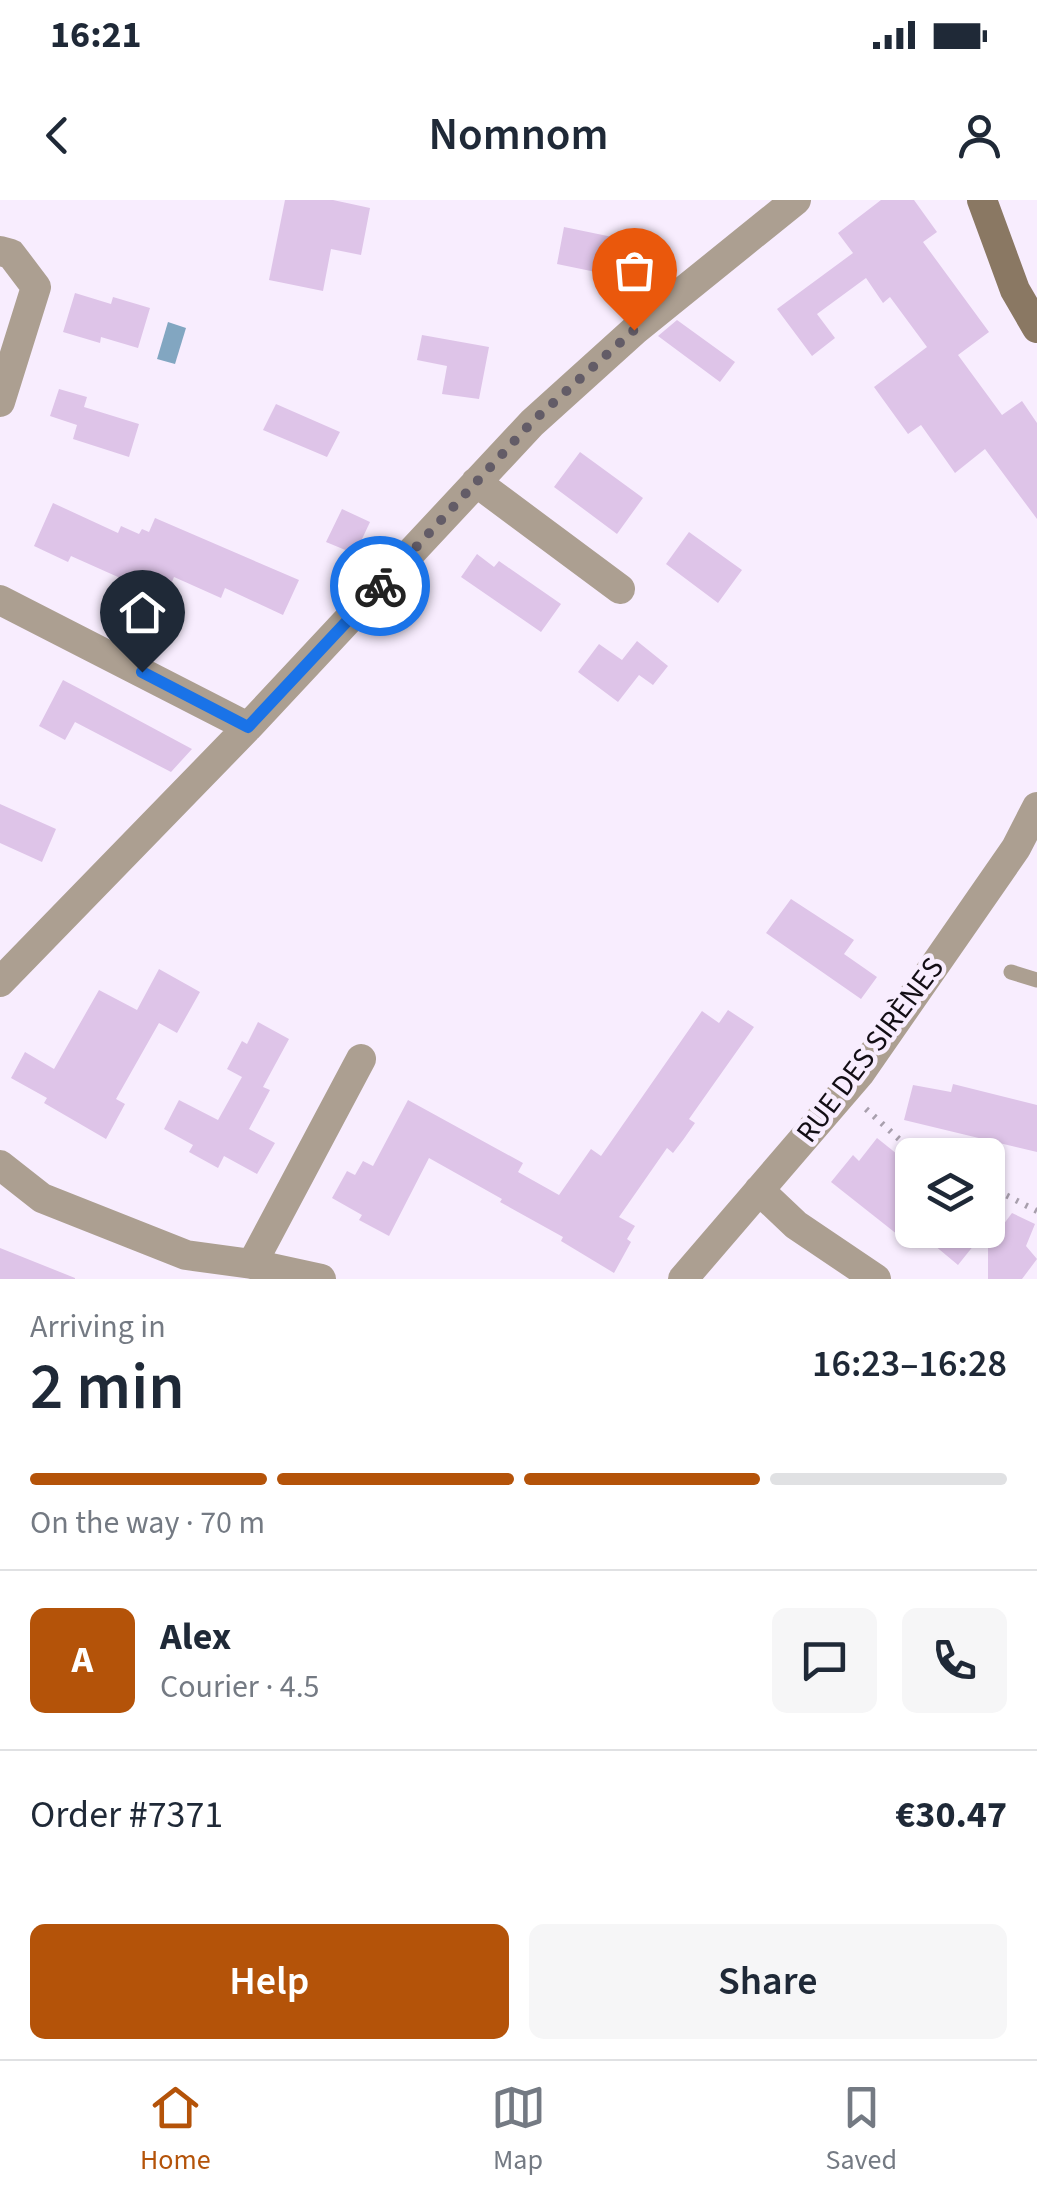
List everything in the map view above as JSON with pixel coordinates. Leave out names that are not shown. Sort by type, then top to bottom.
[{"type":"street","points":[[0,982],[248,727],[532,422],[634,330],[796,200]]},
{"type":"street","points":[[982,200],[1015,290],[1037,328]]},
{"type":"street","points":[[0,251],[12,254],[36,287],[0,402]]},
{"type":"street","points":[[476,482],[620,589]]},
{"type":"street","points":[[0,600],[248,727]]},
{"type":"street","name":"RUE DES SIRÈNES","points":[[683,1279],[845,1090],[1016,848],[1037,807]]},
{"type":"street","points":[[252,1264],[361,1059]]},
{"type":"street","points":[[0,1166],[42,1198],[186,1255],[321,1279]]},
{"type":"street","points":[[760,1190],[796,1224],[876,1279]]},
{"type":"lane","points":[[1011,972],[1037,980]]},
{"type":"path","points":[[845,1090],[899,1138]]},
{"type":"path","points":[[1005,1194],[1037,1210]]},
{"type":"water","points":[[168,322],[186,328],[175,364],[157,359]]},
{"type":"building","points":[[285,200],[333,200],[370,208],[361,255],[331,249],[323,291],[269,280]]},
{"type":"building","points":[[881,200],[914,200],[937,232],[923,242],[989,332],[958,355],[1002,415],[1022,401],[1037,423],[1037,519],[985,449],[955,473],[921,425],[908,434],[874,387],[927,347],[890,297],[883,303],[866,278],[817,314],[835,338],[812,356],[777,309],[853,253],[838,233]]},
{"type":"building","points":[[564,227],[627,240],[620,277],[557,264]]},
{"type":"building","points":[[75,293],[111,304],[113,297],[150,308],[138,348],[101,337],[100,343],[63,332]]},
{"type":"building","points":[[677,320],[735,362],[720,382],[658,336]]},
{"type":"building","points":[[422,335],[489,347],[479,399],[442,394],[447,366],[417,360]]},
{"type":"building","points":[[59,389],[87,397],[84,407],[139,424],[129,457],[73,439],[77,425],[50,416]]},
{"type":"building","points":[[276,404],[340,432],[327,457],[263,430]]},
{"type":"building","points":[[580,452],[643,498],[617,534],[554,487]]},
{"type":"building","points":[[53,503],[118,533],[121,526],[139,534],[142,529],[149,532],[155,518],[299,580],[283,615],[225,588],[221,598],[174,577],[165,598],[71,556],[68,562],[34,546]]},
{"type":"building","points":[[342,509],[370,522],[355,554],[326,542]]},
{"type":"building","points":[[689,532],[742,570],[718,603],[666,564]]},
{"type":"building","points":[[477,554],[494,567],[499,561],[561,604],[541,632],[461,577]]},
{"type":"building","points":[[637,641],[668,666],[653,685],[639,675],[618,702],[578,672],[599,644],[622,660]]},
{"type":"building","points":[[63,680],[192,749],[171,772],[75,722],[65,740],[39,726]]},
{"type":"building","points":[[0,804],[56,829],[42,862],[0,843]]},
{"type":"building","points":[[791,899],[854,940],[844,954],[877,977],[861,999],[766,933]]},
{"type":"building","points":[[159,969],[200,992],[177,1033],[159,1023],[116,1099],[125,1104],[106,1139],[44,1103],[47,1098],[11,1078],[25,1052],[54,1069],[99,990],[137,1010]]},
{"type":"building","points":[[728,1010],[754,1027],[689,1119],[695,1123],[683,1140],[673,1153],[667,1148],[619,1217],[635,1226],[614,1273],[561,1241],[563,1237],[500,1202],[502,1199],[429,1158],[389,1236],[359,1220],[362,1215],[332,1198],[347,1171],[355,1175],[363,1161],[373,1166],[408,1100],[523,1163],[518,1172],[559,1195],[591,1149],[601,1156],[702,1011],[719,1023]]},
{"type":"building","points":[[258,1022],[289,1039],[263,1087],[270,1090],[249,1129],[275,1143],[257,1174],[224,1156],[218,1168],[189,1152],[193,1145],[164,1129],[179,1100],[218,1120],[242,1077],[227,1069]]},
{"type":"building","points":[[953,1084],[1037,1105],[1037,1152],[1005,1144],[1005,1138],[979,1138],[904,1120],[913,1085],[951,1092]]},
{"type":"building","points":[[877,1138],[895,1152],[895,1233],[831,1182],[853,1155],[859,1161]]},
{"type":"building","points":[[1012,1213],[1035,1224],[1026,1246],[1037,1259],[1022,1279],[988,1279],[988,1248],[1005,1248],[1005,1222]]},
{"type":"building","points":[[0,1248],[75,1278],[75,1279],[0,1279]]},
{"type":"building","points":[[938,1248],[972,1248],[958,1265]]},
{"type":"way so far","points":[[380,586],[532,422],[634,330]]},
{"type":"route","points":[[142,672],[248,727],[380,586]]}]
